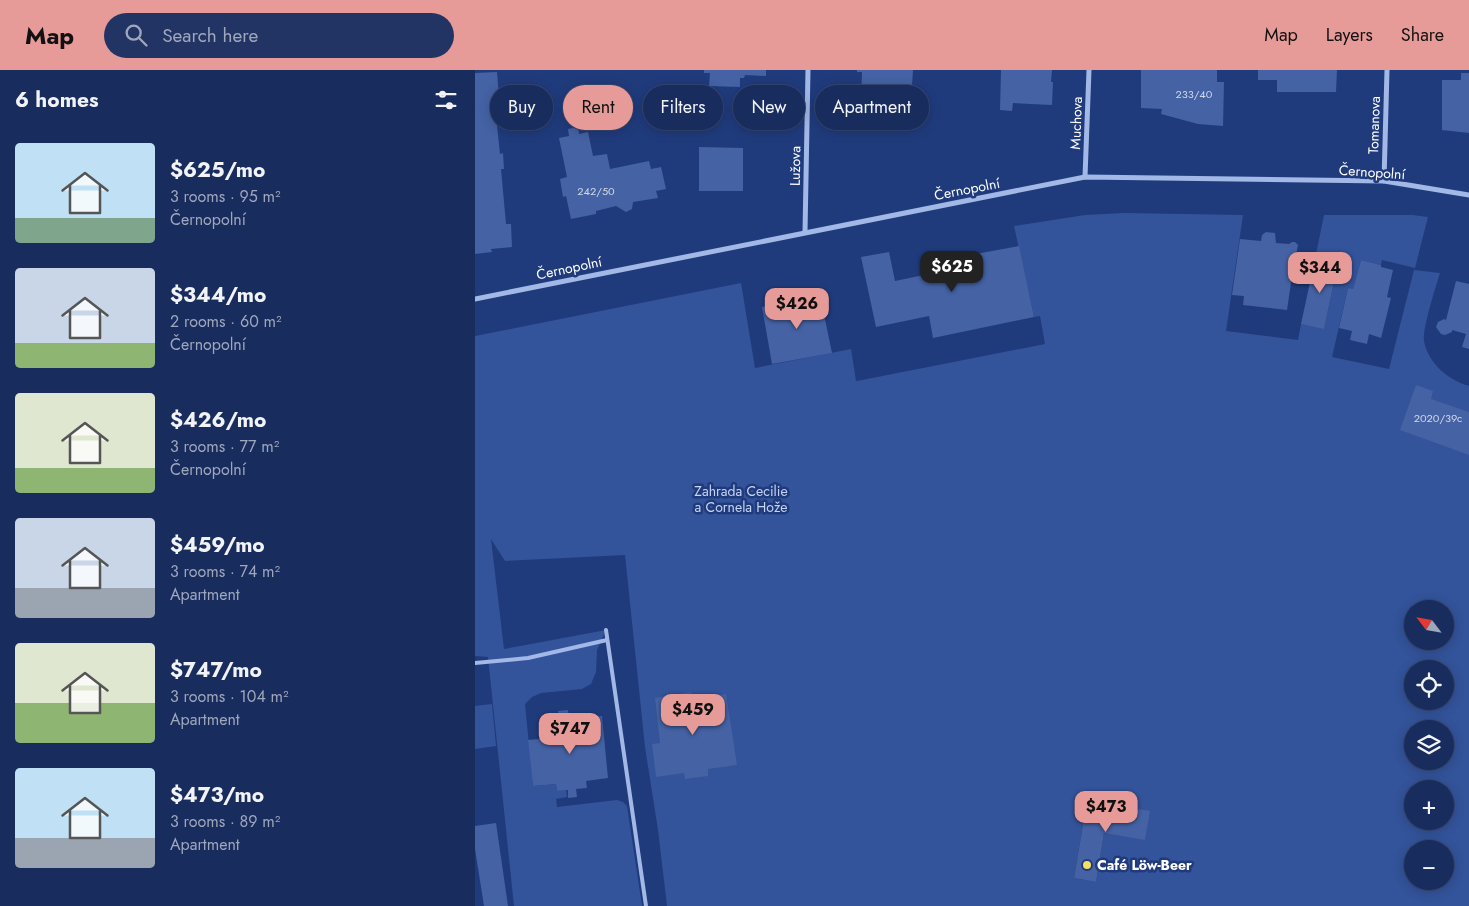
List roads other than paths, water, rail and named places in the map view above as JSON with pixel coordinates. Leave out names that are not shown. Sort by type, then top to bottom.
[{"type":"street","name":"Lužova","points":[[805,232],[808,70]]},
{"type":"street","name":"Muchova","points":[[1085,177],[1089,70]]},
{"type":"street","name":"Tomanova","points":[[1384,181],[1387,70]]},
{"type":"street","name":"Černopolní","points":[[475,299],[1085,177],[1384,181],[1469,195]]},
{"type":"lane","points":[[606,630],[646,906]]},
{"type":"lane","points":[[475,662],[528,658],[607,640]]},
{"type":"place","name":"Café Löw-Beer","points":[[1087,865]]},
{"type":"park label","name":"Zahrada Cecilie a Cornela Hože","points":[[741,500]]}]
